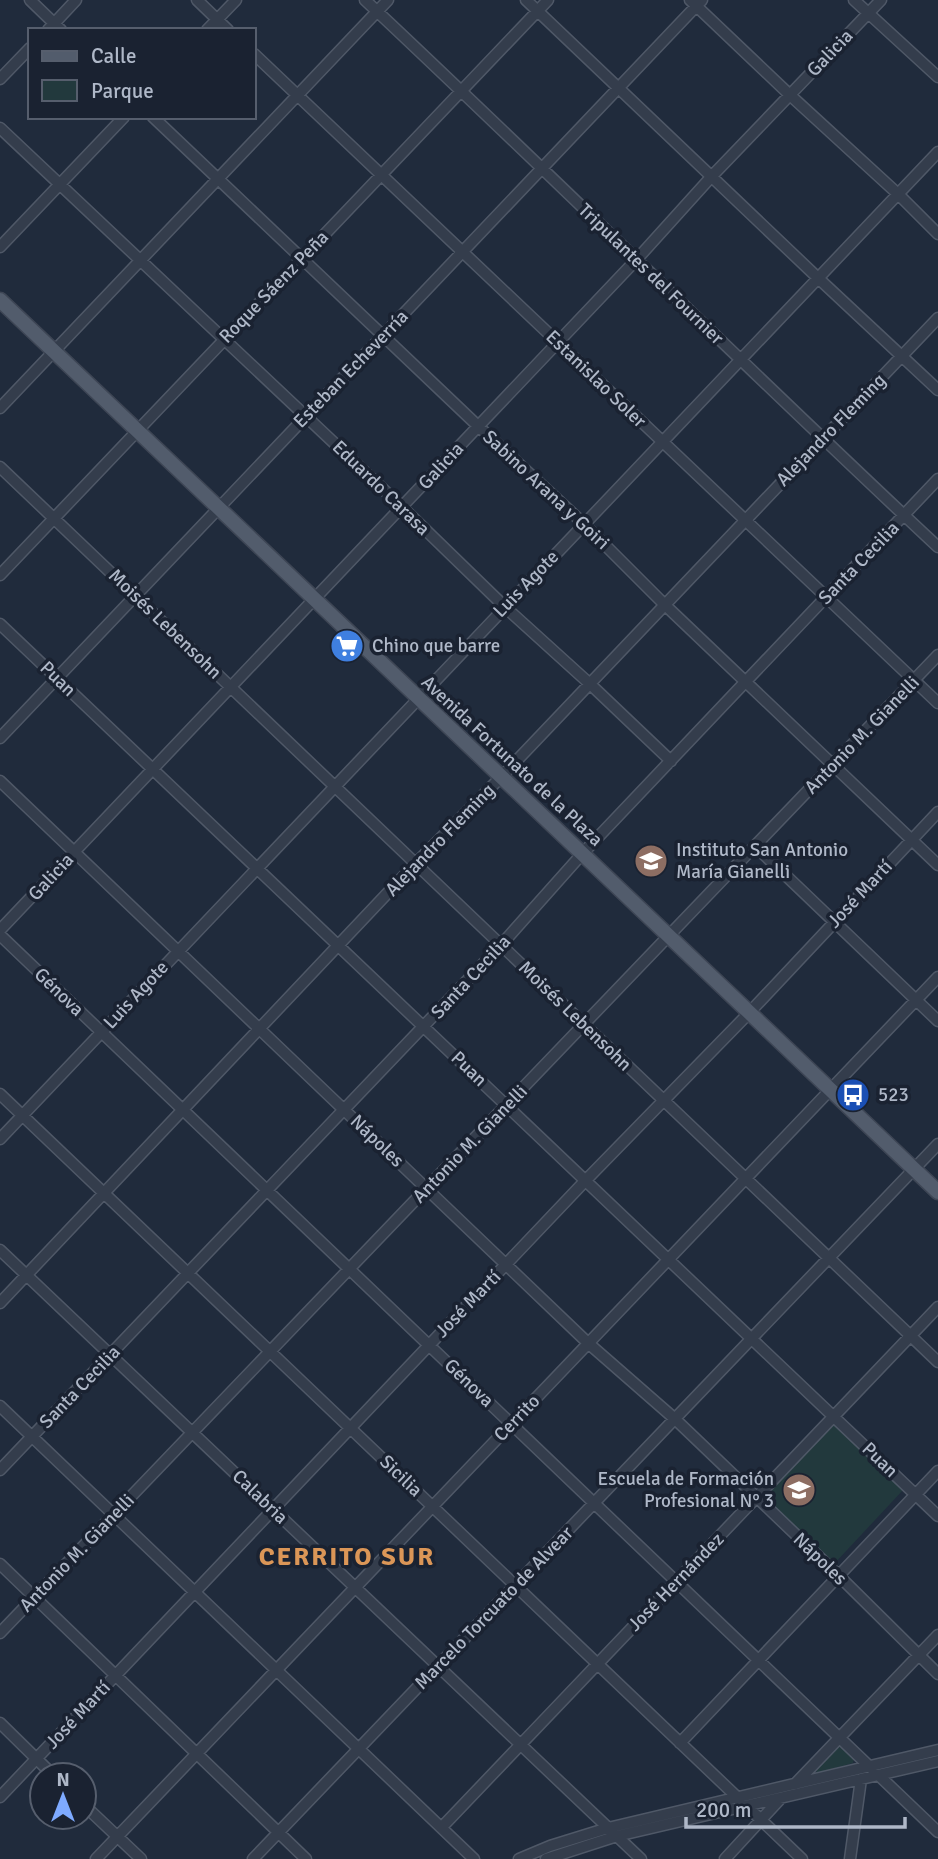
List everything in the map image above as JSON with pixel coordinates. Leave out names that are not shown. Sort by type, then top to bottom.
[{"type":"main road","name":"Avenida Fortunato de la Plaza","points":[[0,300],[938,1192]]},
{"type":"street","points":[[30,0],[55,28],[76,0]]},
{"type":"street","points":[[197,0],[227,28]]},
{"type":"street","points":[[209,28],[236,0]]},
{"type":"street","name":"Tripulantes del Fournier","points":[[365,0],[938,547]]},
{"type":"street","points":[[0,408],[388,0]]},
{"type":"street","points":[[526,0],[938,390]]},
{"type":"street","name":"Roque Sáenz Peña","points":[[0,575],[548,0]]},
{"type":"street","points":[[854,0],[938,77]]},
{"type":"street","name":"Galicia","points":[[0,933],[881,0]]},
{"type":"street","points":[[696,2],[938,234]]},
{"type":"street","name":"Esteban Echeverría","points":[[0,738],[542,169],[696,2]]},
{"type":"street","points":[[0,79],[28,50]]},
{"type":"street","name":"Estanislao Soler","points":[[256,56],[938,704]]},
{"type":"street","points":[[0,247],[122,119]]},
{"type":"street","name":"Sabino Arana y Goiri","points":[[155,119],[584,524],[665,605],[938,865]]},
{"type":"street","name":"Eduardo Carasa","points":[[0,128],[671,761]]},
{"type":"street","name":"Luis Agote","points":[[0,1139],[938,152]]},
{"type":"street","name":"Alejandro Fleming","points":[[0,1303],[416,863],[938,318]]},
{"type":"street","name":"Moisés Lebensohn","points":[[0,467],[938,1362]]},
{"type":"street","name":"Santa Cecilia","points":[[0,1470],[502,945],[582,854],[938,480]]},
{"type":"street","name":"Puan","points":[[0,624],[938,1516]]},
{"type":"street","name":"Antonio M. Gianelli","points":[[0,1633],[938,655]]},
{"type":"street","name":"Nápoles","points":[[0,781],[588,1343],[675,1419],[757,1497],[938,1674]]},
{"type":"street","name":"José Martí","points":[[0,1797],[938,812]]},
{"type":"street","points":[[755,846],[938,1021]]},
{"type":"street","name":"Génova","points":[[0,933],[938,1832]]},
{"type":"street","name":"Cerrito","points":[[96,1859],[938,977]]},
{"type":"street","name":"Sicilia","points":[[0,1094],[802,1859]]},
{"type":"street","name":"Marcelo Torcuato de Alvear","points":[[253,1859],[938,1144]]},
{"type":"street","name":"Calabria","points":[[0,1250],[641,1859]]},
{"type":"street","name":"José Hernández","points":[[442,1827],[938,1307]]},
{"type":"street","points":[[0,1406],[474,1859]]},
{"type":"street","points":[[680,1743],[938,1471]]},
{"type":"street","points":[[0,1564],[306,1859]]},
{"type":"street","points":[[725,1859],[938,1635]]},
{"type":"street","points":[[0,1723],[36,1759]]},
{"type":"street","points":[[519,1859],[608,1828],[938,1750]]},
{"type":"street","points":[[546,1859],[617,1836],[938,1761]]},
{"type":"street","points":[[850,1859],[861,1779]]},
{"type":"street","points":[[98,1819],[141,1859]]},
{"type":"green space","points":[[830,1420],[904,1489],[834,1564],[759,1495]]},
{"type":"green space","points":[[838,1747],[854,1758],[853,1763],[817,1773],[816,1770]]},
{"type":"place","name":"Chino que barre","points":[[347,646]]},
{"type":"place","name":"Instituto San Antonio María Gianelli","points":[[651,861]]},
{"type":"place","name":"523","points":[[853,1095]]},
{"type":"place","name":"Escuela de Formación Profesional N° 3","points":[[799,1490]]},
{"type":"district","name":"CERRITO SUR","points":[[347,1557]]}]
